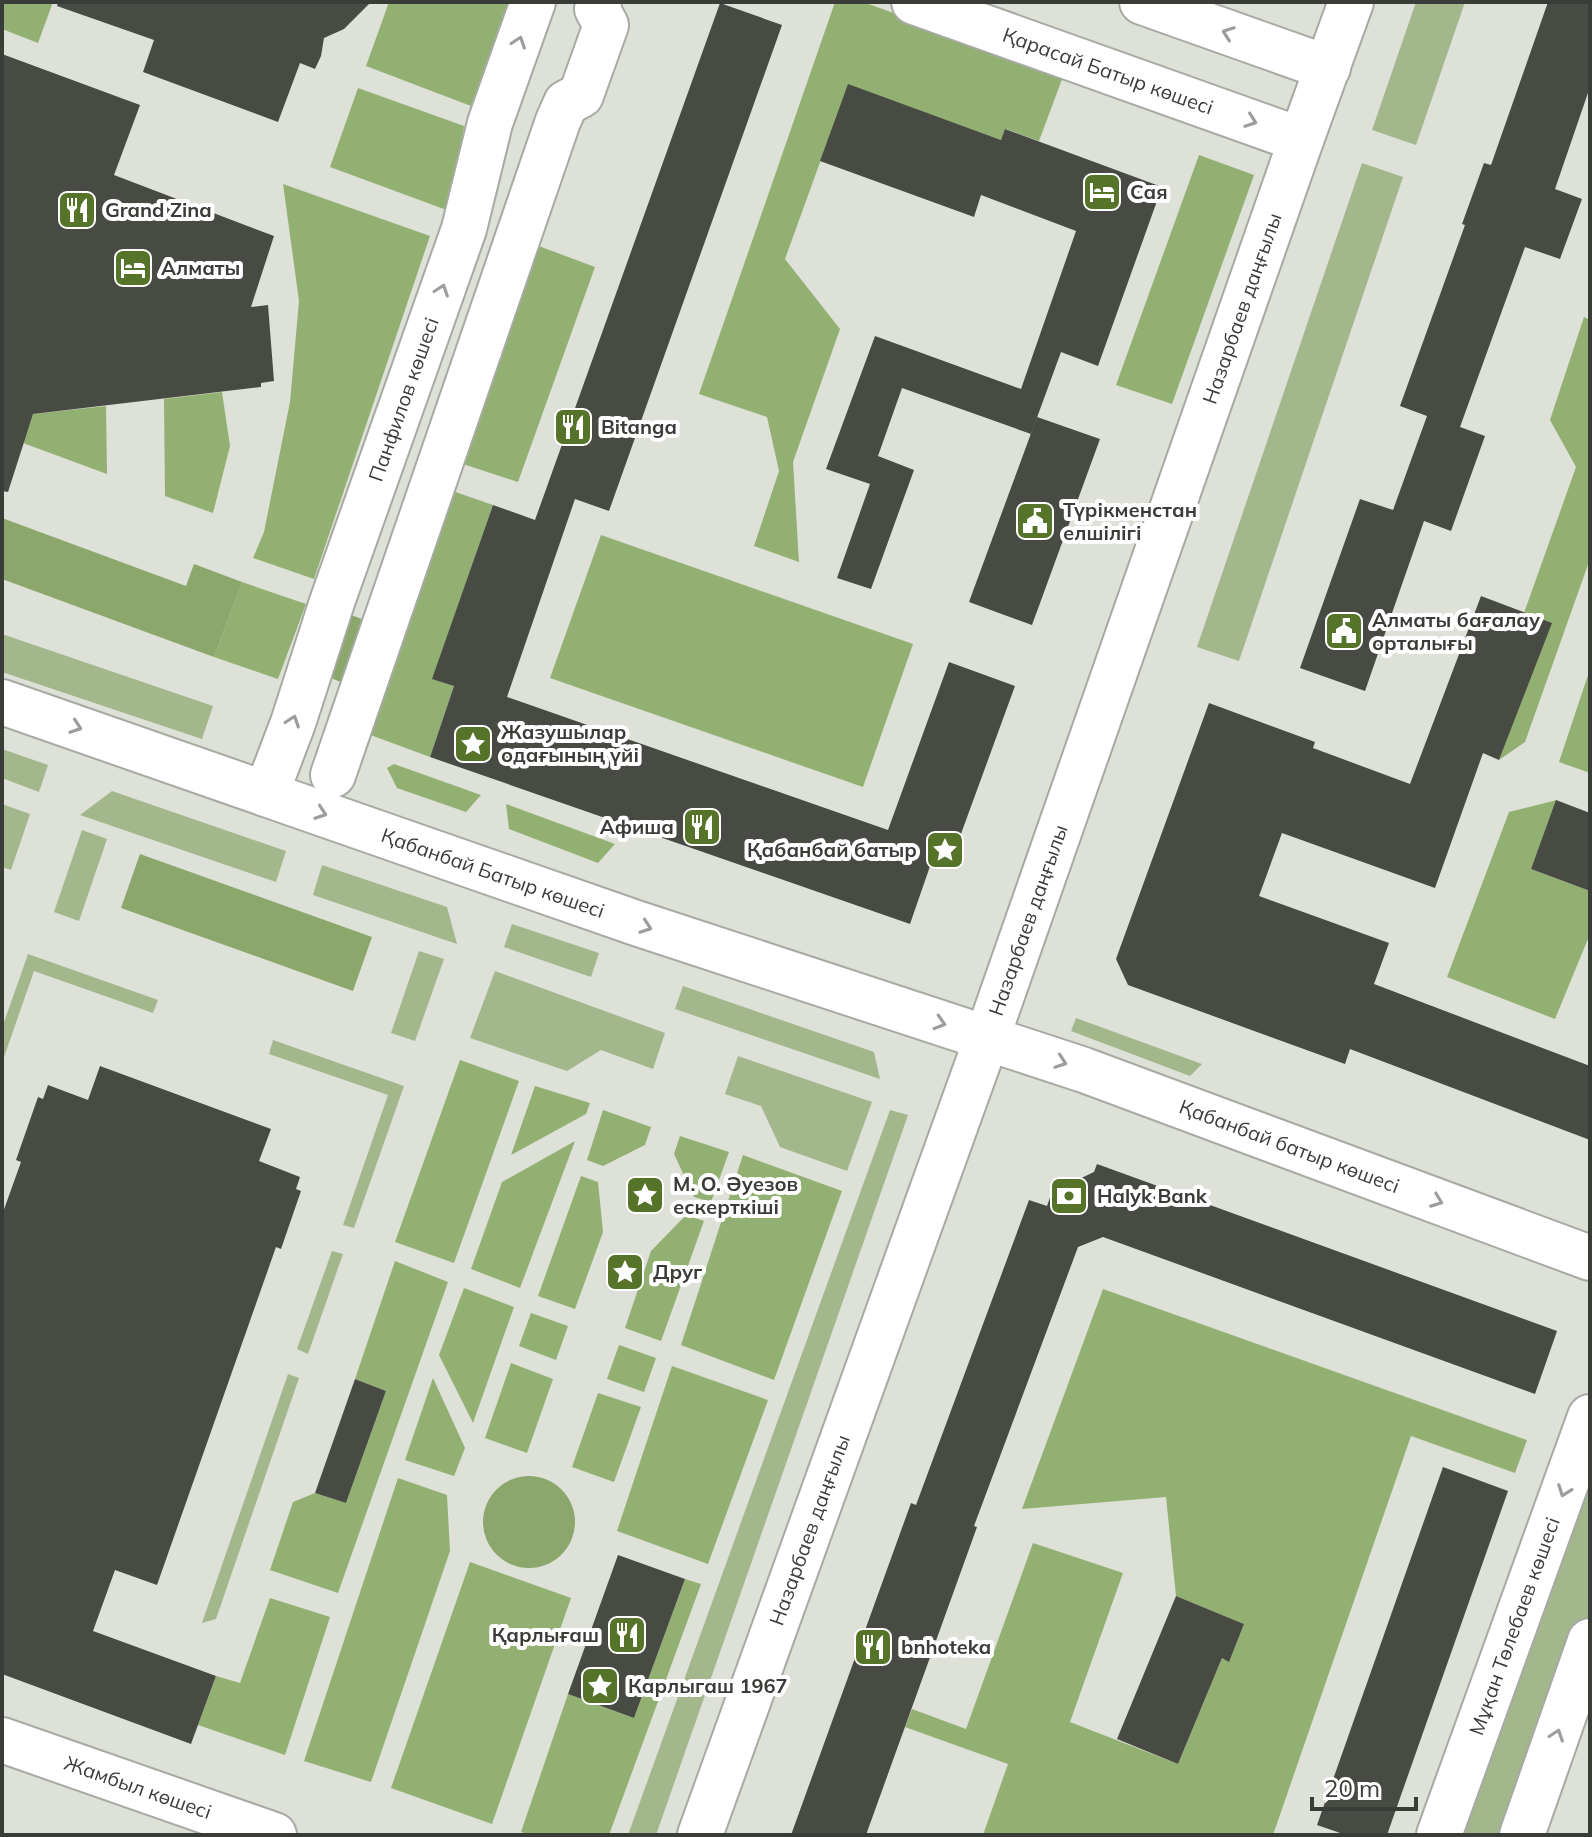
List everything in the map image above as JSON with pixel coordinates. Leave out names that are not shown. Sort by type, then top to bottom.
[{"type":"street","name":"Панфилов көшесі","points":[[266,794],[464,229],[490,123],[533,2]]},
{"type":"street","points":[[333,775],[558,121],[566,103],[581,95],[606,25],[597,9],[599,2]]},
{"type":"street","name":"Қарасай Батыр көшесі","points":[[914,2],[1301,140]]},
{"type":"street","points":[[1142,2],[1328,68]]},
{"type":"street","name":"Назарбаев даңғылы","points":[[700,1835],[987,1038],[1351,2]]},
{"type":"street","name":"Қабанбай Батыр көшесі","points":[[2,702],[636,923],[987,1038]]},
{"type":"street","name":"Қабанбай батыр көшесі","points":[[987,1038],[1225,1121],[1590,1258]]},
{"type":"street","name":"Мұқан Төлебаев көшесі","points":[[1439,1835],[1590,1417]]},
{"type":"street","points":[[1522,1835],[1590,1641]]},
{"type":"street","name":"Жамбыл көшесі","points":[[2,1740],[274,1835]]},
{"type":"shaded area","points":[[2,2],[53,2],[38,43],[2,29]]},
{"type":"shaded area","points":[[389,2],[508,2],[471,106],[366,66]]},
{"type":"shaded area","points":[[835,2],[863,2],[1064,74],[1039,141],[1006,129],[1001,140],[848,85],[785,259],[840,329],[793,462],[799,562],[754,546],[779,471],[767,417],[699,394]]},
{"type":"shaded area","points":[[1416,2],[1465,2],[1416,145],[1372,130]]},
{"type":"shaded area","points":[[358,88],[464,126],[452,212],[330,167]]},
{"type":"shaded area","points":[[1199,155],[1254,175],[1172,404],[1116,385]]},
{"type":"shaded area","points":[[1362,163],[1403,177],[1239,661],[1197,647]]},
{"type":"shaded area","points":[[283,184],[430,236],[314,579],[253,558],[264,532],[290,402],[299,301]]},
{"type":"shaded area","points":[[528,242],[595,267],[518,482],[454,461]]},
{"type":"shaded area","points":[[1584,317],[1590,320],[1590,559],[1525,742],[1499,760],[1551,623],[1524,613],[1576,467],[1550,420]]},
{"type":"shaded area","points":[[222,392],[230,446],[213,513],[165,496],[164,399]]},
{"type":"shaded area","points":[[106,406],[107,474],[23,443],[33,414]]},
{"type":"shaded area","points":[[444,488],[493,505],[433,678],[454,686],[430,757],[357,730]]},
{"type":"shaded area","points":[[2,518],[186,586],[194,564],[242,582],[214,657],[2,579]]},
{"type":"shaded area","points":[[601,535],[913,644],[863,787],[550,678]]},
{"type":"shaded area","points":[[242,582],[306,604],[278,679],[214,657]]},
{"type":"shaded area","points":[[346,613],[367,621],[343,683],[324,675]]},
{"type":"shaded area","points":[[2,634],[213,706],[202,739],[2,672]]},
{"type":"shaded area","points":[[1590,669],[1590,773],[1559,762]]},
{"type":"shaded area","points":[[2,749],[48,765],[39,792],[2,778]]},
{"type":"shaded area","points":[[394,764],[481,795],[466,812],[397,788],[387,768]]},
{"type":"shaded area","points":[[112,791],[286,851],[276,882],[80,815]]},
{"type":"shaded area","points":[[1557,800],[1531,869],[1590,891],[1590,934],[1555,1019],[1447,977],[1509,812]]},
{"type":"shaded area","points":[[2,804],[30,814],[11,870],[2,867]]},
{"type":"shaded area","points":[[506,804],[615,844],[598,863],[509,829]]},
{"type":"shaded area","points":[[82,830],[107,839],[79,921],[54,912]]},
{"type":"shaded area","points":[[140,854],[372,937],[353,991],[121,908]]},
{"type":"shaded area","points":[[322,865],[447,907],[457,944],[313,895]]},
{"type":"shaded area","points":[[512,924],[599,953],[591,977],[504,947]]},
{"type":"shaded area","points":[[419,951],[444,959],[415,1041],[391,1033]]},
{"type":"shaded area","points":[[28,954],[158,1000],[153,1013],[34,971],[2,1063],[2,1028]]},
{"type":"shaded area","points":[[495,971],[665,1033],[653,1069],[601,1050],[567,1071],[470,1038]]},
{"type":"shaded area","points":[[683,986],[874,1052],[880,1079],[675,1009]]},
{"type":"shaded area","points":[[1076,1018],[1202,1064],[1190,1076],[1071,1031]]},
{"type":"shaded area","points":[[273,1040],[404,1086],[354,1228],[343,1225],[388,1095],[269,1054]]},
{"type":"shaded area","points":[[738,1056],[872,1102],[847,1171],[780,1147],[761,1106],[725,1094]]},
{"type":"shaded area","points":[[460,1060],[519,1081],[454,1263],[395,1242]]},
{"type":"shaded area","points":[[535,1086],[590,1103],[586,1114],[511,1155]]},
{"type":"shaded area","points":[[603,1110],[651,1127],[645,1145],[603,1166],[587,1160]]},
{"type":"shaded area","points":[[890,1110],[908,1115],[656,1835],[628,1835]]},
{"type":"shaded area","points":[[680,1136],[729,1152],[711,1202],[694,1197],[674,1154]]},
{"type":"shaded area","points":[[575,1141],[520,1288],[471,1269],[502,1182]]},
{"type":"shaded area","points":[[743,1155],[842,1191],[774,1380],[681,1345]]},
{"type":"shaded area","points":[[581,1176],[598,1182],[603,1232],[575,1309],[538,1296]]},
{"type":"shaded area","points":[[686,1215],[704,1221],[661,1341],[625,1328],[651,1251]]},
{"type":"shaded area","points":[[332,1251],[343,1254],[308,1354],[297,1349]]},
{"type":"shaded area","points":[[395,1261],[448,1282],[338,1593],[270,1570],[293,1502],[315,1493],[346,1503],[386,1391],[355,1379]]},
{"type":"shaded area","points":[[464,1288],[514,1307],[473,1423],[439,1355]]},
{"type":"shaded area","points":[[1103,1289],[1527,1440],[1515,1473],[1411,1436],[1273,1835],[983,1835],[1008,1764],[905,1727],[912,1709],[966,1729],[1033,1543],[1123,1573],[1070,1722],[1178,1764],[1222,1658],[1229,1661],[1244,1624],[1176,1596],[1166,1497],[1022,1509]]},
{"type":"shaded area","points":[[531,1313],[568,1326],[556,1360],[519,1346]]},
{"type":"shaded area","points":[[619,1345],[656,1358],[644,1392],[607,1379]]},
{"type":"shaded area","points":[[511,1363],[553,1379],[527,1453],[485,1438]]},
{"type":"shaded area","points":[[672,1366],[768,1400],[708,1564],[617,1531]]},
{"type":"shaded area","points":[[288,1374],[299,1378],[216,1619],[202,1623]]},
{"type":"shaded area","points":[[433,1378],[465,1448],[454,1476],[405,1460]]},
{"type":"shaded area","points":[[598,1393],[641,1407],[614,1482],[572,1467]]},
{"type":"shaded area","points":[[1590,1417],[1590,1639],[1521,1835],[1439,1835]]},
{"type":"shaded area","points":[[529,1476],[547,1479],[562,1489],[572,1504],[575,1522],[572,1540],[562,1555],[547,1565],[529,1568],[511,1565],[496,1555],[486,1540],[483,1522],[486,1504],[496,1489],[511,1479]]},
{"type":"shaded area","points":[[398,1478],[447,1495],[450,1551],[371,1782],[304,1761]]},
{"type":"shaded area","points":[[470,1562],[571,1598],[492,1824],[391,1788]]},
{"type":"shaded area","points":[[685,1579],[701,1584],[609,1835],[530,1835],[521,1832],[568,1694],[634,1718]]},
{"type":"shaded area","points":[[270,1598],[330,1617],[285,1755],[198,1725],[216,1676],[240,1683]]},
{"type":"building","points":[[58,2],[371,2],[344,29],[324,38],[315,69],[300,63],[278,122],[143,72],[154,40],[57,6]]},
{"type":"building","points":[[1548,2],[1590,2],[1590,87],[1555,189],[1582,199],[1560,259],[1525,247],[1460,427],[1485,436],[1451,531],[1424,521],[1365,691],[1300,668],[1360,499],[1393,510],[1427,416],[1400,406],[1484,163],[1491,165]]},
{"type":"building","points":[[720,3],[782,25],[609,511],[575,499],[507,697],[888,830],[949,662],[1015,686],[954,853],[937,846],[910,924],[430,757],[454,686],[432,679],[493,505],[535,520]]},
{"type":"building","name":"Алматы","points":[[2,54],[140,105],[114,175],[274,236],[251,307],[268,305],[274,381],[261,383],[261,387],[33,414],[8,492],[2,491]]},
{"type":"building","points":[[848,84],[1001,140],[1005,129],[1162,187],[1098,366],[1061,352],[1031,434],[902,388],[878,456],[914,470],[871,589],[837,578],[870,484],[826,469],[875,336],[1021,389],[1076,231],[981,195],[974,217],[820,161]]},
{"type":"building","name":"Түрікменстан елшілігі","points":[[1037,417],[1100,439],[1032,625],[969,602]]},
{"type":"building","points":[[1481,596],[1552,623],[1499,760],[1483,753],[1435,888],[1282,833],[1259,896],[1389,943],[1374,984],[1590,1066],[1590,1140],[1350,1049],[1345,1064],[1128,985],[1116,959],[1209,703],[1315,742],[1313,748],[1410,784]]},
{"type":"building","points":[[1556,800],[1590,813],[1590,891],[1531,869]]},
{"type":"building","points":[[100,1066],[271,1129],[259,1161],[300,1177],[296,1189],[301,1191],[281,1249],[276,1247],[157,1585],[115,1570],[93,1631],[216,1676],[191,1744],[2,1674],[2,1215],[21,1162],[16,1160],[38,1097],[43,1099],[48,1085],[88,1100]]},
{"type":"building","points":[[1097,1164],[1557,1331],[1535,1394],[1103,1237],[1078,1247],[974,1526],[977,1527],[866,1835],[791,1835],[911,1503],[916,1505],[1029,1200],[1047,1206],[1052,1192],[1094,1172]]},
{"type":"building","points":[[355,1379],[386,1391],[346,1503],[315,1493]]},
{"type":"building","points":[[1443,1467],[1508,1491],[1387,1835],[1346,1835],[1317,1825]]},
{"type":"building","points":[[618,1555],[685,1579],[634,1718],[568,1694]]},
{"type":"building","points":[[1176,1596],[1244,1624],[1229,1662],[1222,1658],[1178,1764],[1117,1739]]},
{"type":"place","name":"Сая","points":[[1102,192]]},
{"type":"place","name":"Grand Zina","points":[[77,210]]},
{"type":"place","name":"Алматы","points":[[133,268]]},
{"type":"place","name":"Bitanga","points":[[573,427]]},
{"type":"place","name":"Түрікменстан елшілігі","points":[[1035,521]]},
{"type":"place","name":"Алматы бағалау орталығы","points":[[1344,631]]},
{"type":"place","name":"Жазушылар одағының үйі","points":[[473,744]]},
{"type":"place","name":"Афиша","points":[[702,827]]},
{"type":"place","name":"Қабанбай батыр","points":[[945,850]]},
{"type":"place","name":"М. О. Әуезов ескерткіші","points":[[645,1195]]},
{"type":"place","name":"Halyk Bank","points":[[1069,1196]]},
{"type":"place","name":"Друг","points":[[625,1272]]},
{"type":"place","name":"Қарлығаш","points":[[627,1635]]},
{"type":"place","name":"bnhoteka","points":[[873,1647]]},
{"type":"place","name":"Карлыгаш 1967","points":[[600,1686]]}]
